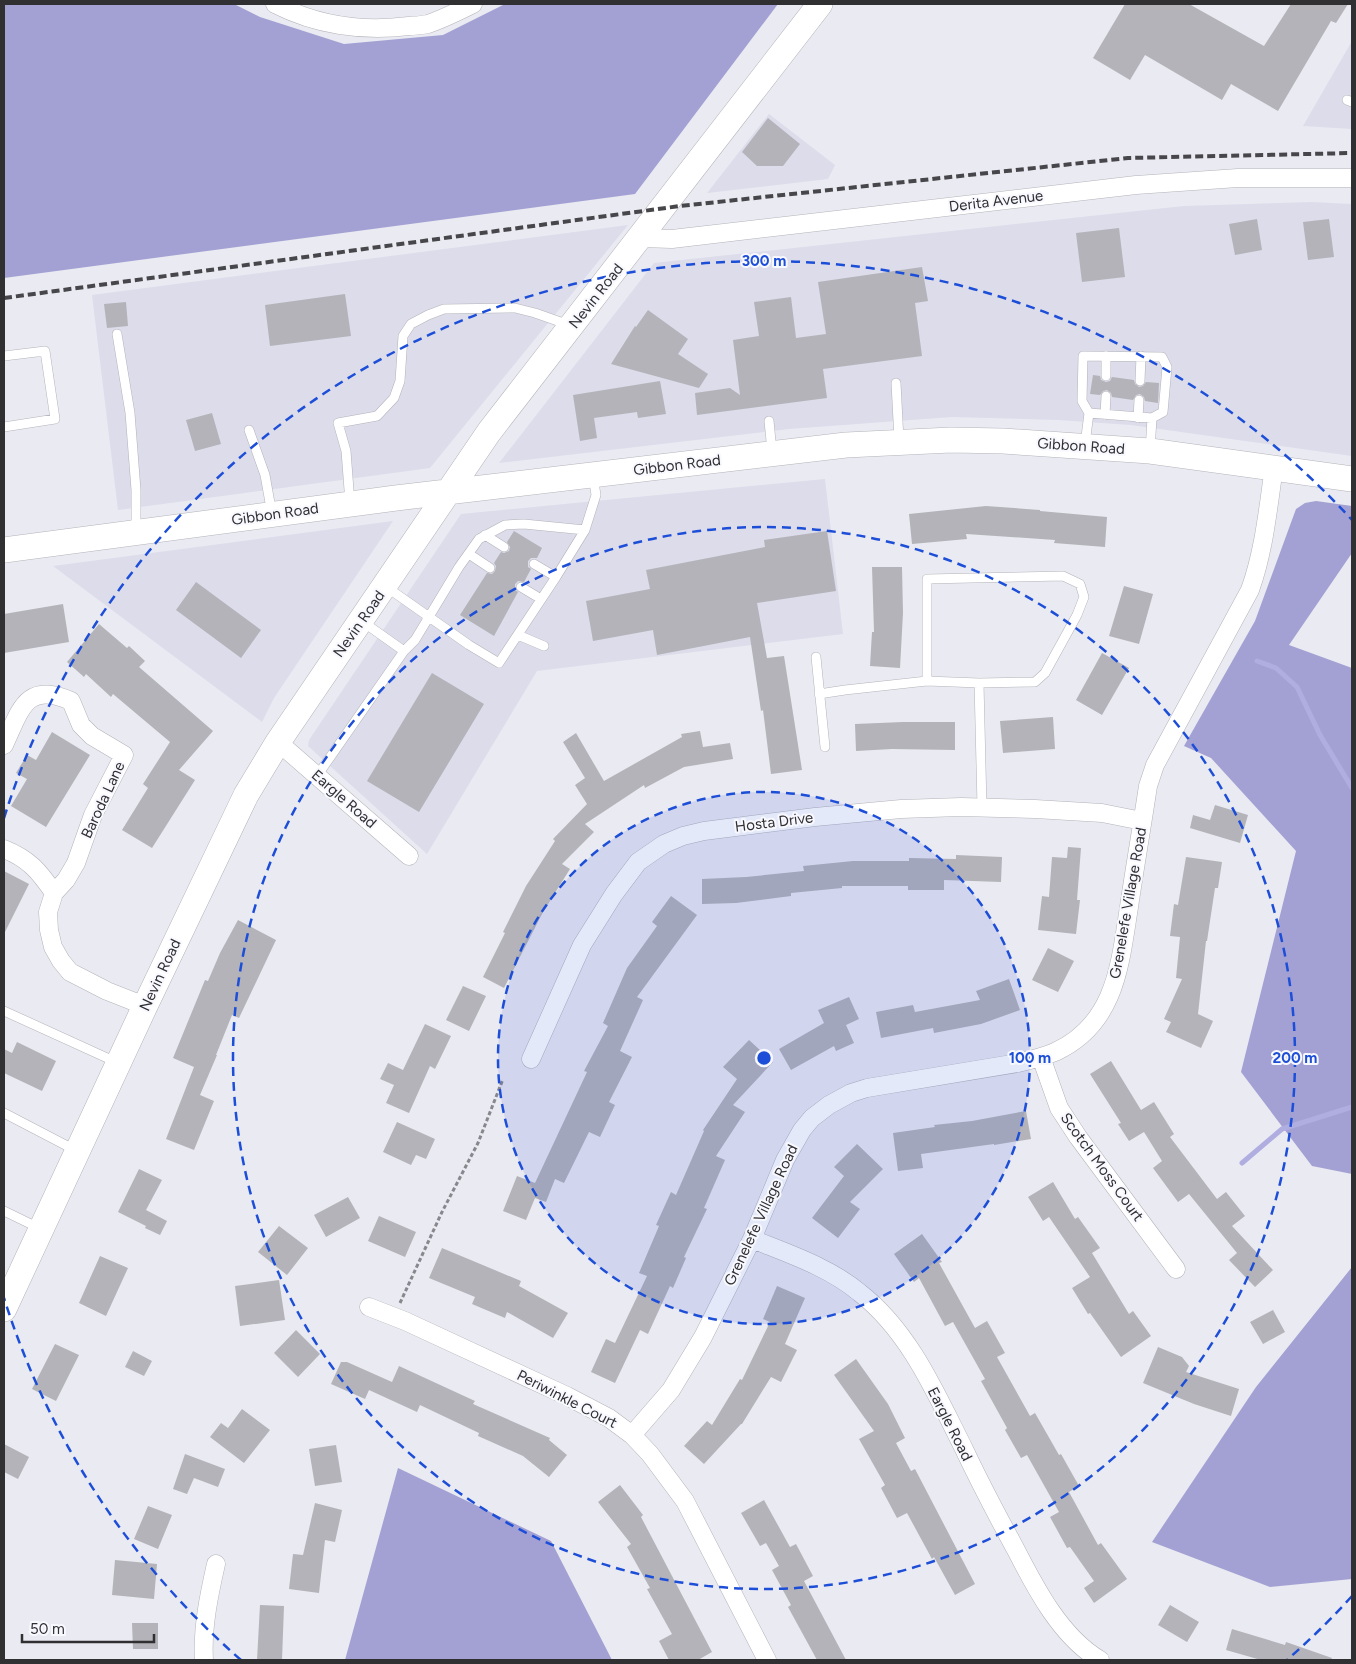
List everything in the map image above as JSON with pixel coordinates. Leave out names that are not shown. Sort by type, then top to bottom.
[{"type":"main road","name":"Nevin Road","points":[[4,1309],[118,1063],[248,791],[278,742],[489,432],[820,4]]},
{"type":"main road","name":"Gibbon Road","points":[[4,550],[350,504],[846,445],[951,440],[1003,440],[1150,451],[1352,479]]},
{"type":"street","points":[[284,6],[301,16],[352,28],[389,29],[427,24],[473,4]]},
{"type":"street","name":"Derita Avenue","points":[[640,238],[672,239],[1136,185],[1238,178],[1352,178]]},
{"type":"street","name":"Grenelefe Village Road","points":[[632,1435],[671,1390],[684,1372],[704,1337],[752,1239],[784,1160],[802,1130],[812,1118],[829,1105],[851,1093],[867,1088],[1018,1063],[1041,1057],[1055,1052],[1077,1038],[1098,1017],[1111,994],[1120,964],[1148,786],[1155,765],[1250,590],[1258,569],[1274,467]]},
{"type":"street","name":"Baroda Lane","points":[[4,745],[22,708],[28,700],[36,694],[50,694],[71,700],[81,724],[92,736],[124,755],[93,815],[76,863],[66,880],[54,893],[48,912],[48,930],[53,947],[70,972],[145,1006]]},
{"type":"street","name":"Eargle Road","points":[[278,742],[409,856]]},
{"type":"street","name":"Hosta Drive","points":[[531,1059],[582,945],[628,874],[638,862],[664,844],[683,836],[704,831],[815,817],[901,809],[961,806],[1102,813],[1142,821]]},
{"type":"street","points":[[4,849],[19,855],[34,866],[54,893]]},
{"type":"street","name":"Scotch Moss Court","points":[[1041,1057],[1059,1108],[1078,1137],[1176,1269]]},
{"type":"street","name":"Eargle Road","points":[[752,1239],[816,1265],[860,1292],[898,1331],[940,1401],[1019,1557],[1045,1604],[1069,1634],[1100,1660]]},
{"type":"street","name":"Periwinkle Court","points":[[369,1307],[405,1321],[567,1396],[609,1418],[632,1435],[650,1454],[685,1500],[767,1660]]},
{"type":"street","points":[[204,1660],[206,1621],[216,1564]]},
{"type":"lane","points":[[350,504],[346,452],[338,423],[377,416],[394,398],[400,381],[403,336],[411,324],[444,309],[514,308],[572,326]]},
{"type":"lane","points":[[117,334],[130,413],[136,490],[136,532]]},
{"type":"lane","points":[[4,356],[45,351],[55,419],[4,427]]},
{"type":"lane","points":[[1084,446],[1089,413],[1082,401],[1083,356],[1162,357],[1167,368],[1164,412],[1152,418],[1089,413]]},
{"type":"lane","points":[[1106,356],[1106,376]]},
{"type":"lane","points":[[1140,381],[1141,356]]},
{"type":"lane","points":[[896,383],[899,443]]},
{"type":"lane","points":[[1105,415],[1106,396]]},
{"type":"lane","points":[[1138,418],[1139,400]]},
{"type":"lane","points":[[1150,451],[1152,418]]},
{"type":"lane","points":[[769,421],[773,454]]},
{"type":"lane","points":[[249,430],[265,476],[272,514]]},
{"type":"lane","points":[[384,586],[499,663],[585,530],[596,496],[593,476]]},
{"type":"lane","points":[[317,776],[404,651],[415,640],[479,539],[505,525],[524,524],[585,530]]},
{"type":"lane","points":[[485,536],[504,547]]},
{"type":"lane","points":[[469,554],[490,568]]},
{"type":"lane","points":[[534,564],[556,577]]},
{"type":"lane","points":[[819,694],[927,681],[979,683],[1034,682],[1046,673],[1077,614],[1084,597],[1080,584],[1063,576],[927,579],[927,681]]},
{"type":"lane","points":[[521,587],[541,599]]},
{"type":"lane","points":[[360,620],[404,651]]},
{"type":"lane","points":[[518,635],[544,646]]},
{"type":"lane","points":[[816,657],[824,747]]},
{"type":"lane","points":[[979,683],[982,807]]},
{"type":"lane","points":[[4,1011],[118,1063]]},
{"type":"lane","points":[[4,1113],[78,1151]]},
{"type":"lane","points":[[4,1212],[41,1229]]},
{"type":"path","points":[[399,1305],[442,1212],[478,1142],[503,1079]]},
{"type":"shaded area","points":[[4,4],[234,4],[260,17],[344,44],[443,35],[505,4],[778,4],[635,194],[4,278]]},
{"type":"shaded area","points":[[1352,41],[1352,129],[1303,126]]},
{"type":"shaded area","points":[[769,114],[835,165],[828,179],[707,193]]},
{"type":"shaded area","points":[[1311,202],[1352,204],[1352,456],[1131,425],[1058,420],[952,417],[789,429],[499,463],[654,263],[1184,206]]},
{"type":"shaded area","points":[[628,225],[430,468],[118,510],[92,295]]},
{"type":"shaded area","points":[[825,479],[843,634],[537,671],[427,854],[308,746],[309,740],[461,514]]},
{"type":"shaded area","points":[[1316,501],[1352,506],[1352,553],[1289,645],[1352,668],[1352,1174],[1312,1166],[1241,1072],[1296,851],[1211,758],[1184,746],[1255,621],[1296,509],[1305,503]]},
{"type":"shaded area","points":[[393,521],[274,698],[262,722],[53,566]]},
{"type":"shaded area","points":[[1352,1267],[1352,1579],[1270,1587],[1152,1542],[1256,1387]]},
{"type":"shaded area","points":[[398,1468],[551,1541],[612,1660],[345,1660]]},
{"type":"building","points":[[1125,4],[1189,4],[1264,46],[1291,4],[1348,4],[1336,23],[1331,21],[1278,111],[1231,84],[1222,100],[1145,55],[1130,80],[1093,58]]},
{"type":"building","points":[[768,118],[800,144],[783,166],[757,166],[742,152]]},
{"type":"building","points":[[1257,219],[1262,250],[1235,255],[1229,224]]},
{"type":"building","points":[[1329,219],[1334,257],[1308,260],[1303,222]]},
{"type":"building","points":[[1119,228],[1125,277],[1082,282],[1076,233]]},
{"type":"building","points":[[922,267],[928,301],[915,303],[922,356],[823,369],[827,398],[697,415],[695,393],[730,388],[740,395],[733,340],[759,336],[754,302],[791,297],[796,338],[826,334],[818,282]]},
{"type":"building","points":[[345,294],[351,336],[270,346],[265,305]]},
{"type":"building","points":[[126,302],[128,326],[107,328],[104,304]]},
{"type":"building","points":[[648,310],[688,339],[678,354],[708,374],[699,388],[611,364],[635,326]]},
{"type":"building","points":[[1093,375],[1100,376],[1101,380],[1106,382],[1110,381],[1112,377],[1134,380],[1135,384],[1139,387],[1143,386],[1146,382],[1159,383],[1158,403],[1145,401],[1144,397],[1140,394],[1136,395],[1133,400],[1112,397],[1111,393],[1107,390],[1103,391],[1100,395],[1090,394]]},
{"type":"building","points":[[660,381],[666,414],[638,418],[637,412],[594,418],[597,438],[580,441],[573,395]]},
{"type":"building","points":[[212,413],[221,444],[195,451],[186,420]]},
{"type":"building","points":[[986,506],[1107,517],[1105,547],[1054,543],[1055,540],[966,534],[967,539],[912,544],[909,514]]},
{"type":"building","points":[[514,531],[542,548],[537,558],[531,558],[528,561],[528,567],[531,569],[524,582],[518,581],[515,584],[515,590],[518,592],[494,636],[460,615],[487,573],[492,574],[495,571],[496,566],[494,563],[501,552],[509,551],[510,547],[507,542]]},
{"type":"building","points":[[827,531],[836,591],[757,603],[767,658],[784,656],[802,770],[771,774],[763,710],[761,711],[750,637],[657,655],[653,630],[593,641],[586,601],[650,589],[646,570],[765,547],[764,540]]},
{"type":"building","points":[[872,567],[902,567],[903,613],[900,668],[870,666],[872,632],[874,632]]},
{"type":"building","points":[[196,582],[261,630],[241,658],[176,610]]},
{"type":"building","points":[[1124,586],[1153,594],[1139,644],[1109,636]]},
{"type":"building","points":[[63,604],[69,642],[4,653],[4,614]]},
{"type":"building","points":[[99,624],[127,648],[129,646],[145,661],[139,667],[213,731],[179,770],[195,780],[152,848],[122,830],[148,788],[143,784],[170,742],[113,694],[111,697],[86,674],[84,677],[67,662]]},
{"type":"building","points":[[1102,653],[1129,668],[1102,715],[1076,700]]},
{"type":"building","points":[[432,673],[484,704],[419,812],[367,781]]},
{"type":"building","points":[[1053,717],[1055,749],[1003,753],[1000,721]]},
{"type":"building","points":[[955,722],[955,750],[892,749],[856,751],[855,724]]},
{"type":"building","points":[[700,731],[703,747],[730,743],[733,759],[684,767],[645,788],[644,785],[585,824],[594,832],[562,864],[570,869],[543,912],[504,988],[483,977],[526,886],[555,841],[553,839],[587,804],[575,785],[585,778],[563,742],[576,733],[604,781],[682,737],[681,734]]},
{"type":"building","points":[[52,732],[90,755],[46,827],[11,806],[27,779],[16,773],[27,755],[36,760]]},
{"type":"building","points":[[1215,805],[1248,815],[1240,843],[1190,828],[1193,815],[1210,820]]},
{"type":"building","points":[[1068,847],[1081,848],[1077,900],[1080,900],[1076,934],[1038,930],[1042,896],[1049,897],[1052,857],[1067,858]]},
{"type":"building","points":[[956,855],[1002,857],[1001,882],[944,880],[944,890],[908,890],[908,886],[842,886],[842,888],[791,893],[791,896],[736,903],[702,904],[702,879],[804,871],[803,866],[853,861],[909,861],[909,858],[956,859]]},
{"type":"building","points":[[1186,857],[1222,862],[1218,888],[1215,888],[1206,941],[1198,1014],[1213,1021],[1201,1048],[1166,1032],[1171,1022],[1164,1019],[1182,979],[1176,978],[1180,937],[1170,936],[1174,904],[1178,905]]},
{"type":"building","points":[[4,871],[29,884],[4,934]]},
{"type":"building","points":[[671,896],[697,915],[637,997],[643,1000],[620,1051],[632,1057],[609,1102],[615,1105],[600,1137],[589,1132],[564,1183],[555,1179],[546,1202],[535,1198],[526,1220],[503,1211],[517,1176],[535,1183],[587,1072],[584,1071],[608,1026],[603,1023],[627,968],[657,926],[652,922]]},
{"type":"building","points":[[238,920],[276,940],[239,1018],[232,1015],[200,1095],[214,1101],[194,1150],[166,1139],[194,1067],[173,1058],[205,980],[208,981],[220,953]]},
{"type":"building","points":[[1048,948],[1074,961],[1058,992],[1032,980]]},
{"type":"building","points":[[1009,979],[1020,1010],[981,1024],[934,1033],[933,1028],[881,1038],[876,1012],[913,1005],[915,1012],[980,1000],[976,991]]},
{"type":"building","points":[[463,986],[486,996],[469,1031],[446,1020]]},
{"type":"building","points":[[849,997],[859,1019],[846,1025],[854,1043],[836,1051],[834,1046],[791,1070],[779,1049],[824,1023],[818,1010]]},
{"type":"building","points":[[425,1024],[451,1036],[435,1069],[430,1066],[409,1113],[386,1103],[394,1085],[380,1079],[388,1063],[403,1070]]},
{"type":"building","points":[[749,1040],[773,1062],[733,1105],[745,1112],[716,1156],[725,1160],[704,1208],[707,1209],[684,1257],[686,1258],[673,1288],[670,1286],[648,1334],[640,1330],[615,1383],[591,1372],[606,1339],[615,1343],[647,1276],[639,1273],[659,1226],[656,1225],[671,1192],[676,1195],[703,1130],[737,1079],[723,1067]]},
{"type":"building","points":[[17,1042],[56,1061],[42,1091],[4,1073],[4,1049],[12,1053]]},
{"type":"building","points":[[1111,1061],[1141,1110],[1154,1102],[1174,1134],[1170,1137],[1217,1199],[1226,1192],[1245,1216],[1232,1226],[1273,1270],[1255,1287],[1229,1260],[1237,1253],[1189,1194],[1178,1202],[1153,1168],[1162,1161],[1144,1132],[1129,1141],[1118,1124],[1121,1123],[1090,1074]]},
{"type":"building","points":[[1026,1111],[1031,1139],[921,1154],[923,1168],[898,1171],[893,1133]]},
{"type":"building","points":[[397,1122],[435,1139],[426,1159],[416,1155],[411,1165],[383,1152]]},
{"type":"building","points":[[857,1144],[883,1169],[850,1202],[860,1209],[838,1238],[812,1218],[844,1176],[834,1167]]},
{"type":"building","points":[[139,1169],[162,1180],[146,1210],[167,1221],[160,1235],[118,1212]]},
{"type":"building","points":[[1053,1182],[1075,1219],[1078,1217],[1100,1248],[1092,1253],[1129,1314],[1133,1311],[1151,1336],[1121,1357],[1090,1313],[1088,1314],[1072,1288],[1090,1277],[1049,1217],[1043,1221],[1028,1197]]},
{"type":"building","points":[[348,1197],[360,1218],[326,1237],[314,1215]]},
{"type":"building","points":[[379,1216],[416,1232],[405,1257],[368,1241]]},
{"type":"building","points":[[279,1226],[308,1248],[287,1275],[258,1252]]},
{"type":"building","points":[[922,1234],[942,1262],[939,1263],[975,1328],[987,1321],[1005,1353],[997,1357],[1030,1416],[1035,1413],[1079,1486],[1069,1492],[1098,1545],[1101,1543],[1127,1579],[1094,1603],[1084,1588],[1094,1581],[1070,1547],[1067,1548],[1050,1517],[1059,1512],[1027,1455],[1021,1458],[1005,1430],[1007,1428],[981,1381],[985,1379],[953,1322],[945,1326],[919,1278],[914,1282],[894,1254]]},
{"type":"building","points":[[442,1248],[521,1281],[519,1286],[568,1313],[553,1338],[507,1312],[505,1318],[472,1304],[475,1297],[429,1278]]},
{"type":"building","points":[[100,1256],[128,1268],[106,1316],[79,1303]]},
{"type":"building","points":[[279,1280],[285,1320],[240,1326],[235,1286]]},
{"type":"building","points":[[777,1286],[805,1298],[785,1344],[797,1350],[781,1382],[771,1377],[742,1424],[704,1464],[684,1446],[707,1421],[712,1425],[740,1379],[742,1380],[770,1322],[763,1319]]},
{"type":"building","points":[[1273,1310],[1285,1332],[1263,1344],[1250,1322]]},
{"type":"building","points":[[296,1330],[320,1354],[298,1377],[274,1353]]},
{"type":"building","points":[[55,1344],[79,1355],[56,1401],[32,1389]]},
{"type":"building","points":[[1158,1347],[1182,1357],[1189,1366],[1186,1372],[1239,1389],[1231,1416],[1194,1404],[1143,1383]]},
{"type":"building","points":[[133,1351],[152,1361],[144,1376],[125,1367]]},
{"type":"building","points":[[856,1359],[888,1404],[905,1438],[896,1443],[911,1471],[915,1469],[975,1584],[955,1595],[934,1557],[932,1559],[907,1513],[897,1518],[881,1488],[885,1485],[859,1439],[874,1431],[834,1375]]},
{"type":"building","points":[[341,1362],[347,1362],[392,1382],[399,1366],[475,1401],[473,1404],[550,1438],[549,1440],[567,1455],[549,1477],[523,1456],[478,1436],[479,1433],[420,1405],[417,1412],[369,1390],[365,1399],[331,1384]]},
{"type":"building","points":[[242,1409],[270,1430],[244,1463],[210,1437],[221,1423],[228,1428]]},
{"type":"building","points":[[4,1444],[29,1457],[18,1479],[4,1472]]},
{"type":"building","points":[[336,1445],[342,1482],[315,1486],[309,1449]]},
{"type":"building","points":[[185,1454],[225,1469],[218,1487],[194,1478],[187,1494],[173,1489]]},
{"type":"building","points":[[620,1485],[643,1515],[641,1517],[712,1652],[698,1660],[669,1660],[659,1641],[672,1634],[647,1589],[650,1588],[627,1547],[631,1544],[598,1502]]},
{"type":"building","points":[[764,1500],[790,1547],[796,1544],[813,1576],[804,1581],[846,1660],[817,1660],[788,1607],[791,1605],[772,1570],[779,1566],[766,1543],[760,1546],[741,1513]]},
{"type":"building","points":[[315,1503],[342,1510],[335,1542],[325,1540],[319,1593],[289,1589],[293,1554],[303,1555]]},
{"type":"building","points":[[148,1506],[172,1515],[158,1549],[134,1539]]},
{"type":"building","points":[[115,1560],[157,1564],[154,1599],[112,1595]]},
{"type":"building","points":[[260,1605],[284,1606],[282,1660],[257,1660]]},
{"type":"building","points":[[1170,1605],[1199,1622],[1187,1642],[1158,1625]]},
{"type":"building","points":[[132,1623],[158,1623],[158,1649],[133,1649]]},
{"type":"building","points":[[1232,1629],[1285,1645],[1286,1642],[1332,1658],[1331,1660],[1261,1660],[1226,1650]]},
{"type":"waterway","points":[[1257,661],[1276,668],[1297,687],[1320,735],[1352,788]]},
{"type":"waterway","points":[[1242,1163],[1282,1129],[1352,1107]]},
{"type":"railway","points":[[4,298],[680,206],[1128,158],[1352,153]]}]
